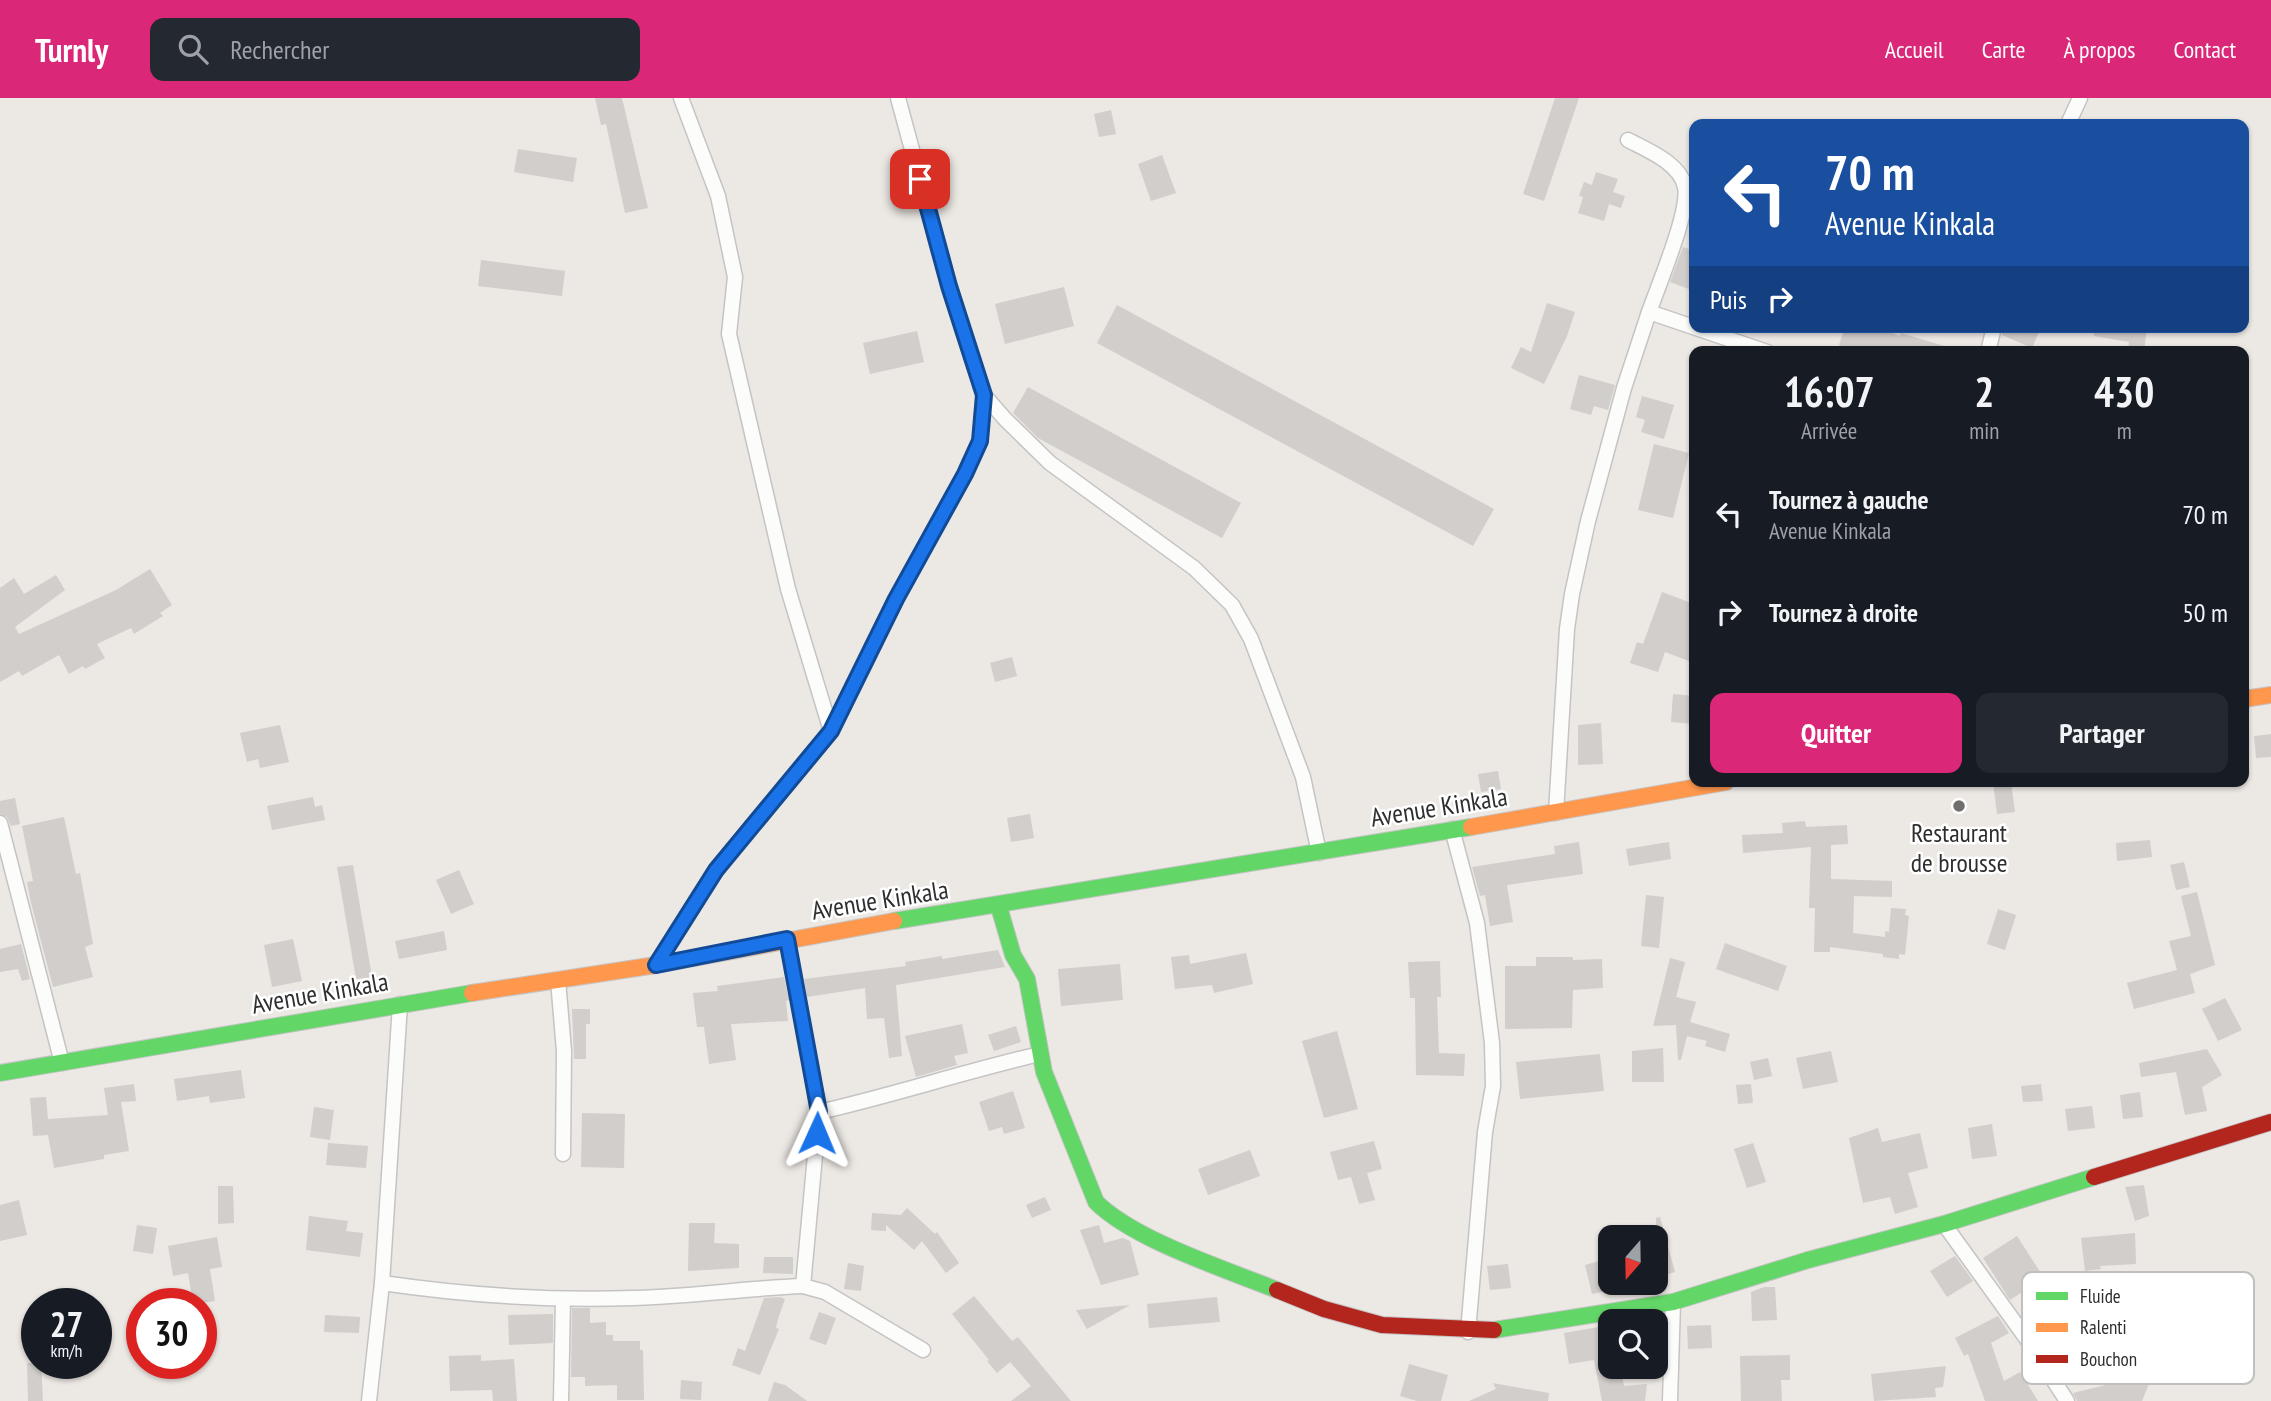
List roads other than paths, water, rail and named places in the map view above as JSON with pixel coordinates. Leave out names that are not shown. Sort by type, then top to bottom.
[{"type":"main road","points":[[2249,698],[2271,695]]},
{"type":"main road","name":"Avenue Kinkala","points":[[0,1073],[400,1004],[656,965],[787,939],[1319,853],[1699,787]]},
{"type":"main road","points":[[999,906],[1013,955],[1027,979],[1044,1072],[1096,1202],[1111,1217],[1185,1253],[1324,1309],[1382,1325],[1468,1332],[1489,1331],[1673,1302],[1808,1260],[1944,1224],[2271,1122]]},
{"type":"street","points":[[681,98],[718,196],[735,277],[729,334],[788,589],[831,731]]},
{"type":"street","points":[[898,98],[949,286],[984,395],[1004,419],[1050,463],[1194,568],[1232,605],[1251,639],[1303,777],[1319,853]]},
{"type":"street","points":[[2070,119],[2080,98]]},
{"type":"street","points":[[1556,813],[1567,629],[1572,594],[1620,401],[1684,209],[1685,187],[1677,173],[1662,158],[1628,140]]},
{"type":"street","points":[[1649,312],[1689,326]]},
{"type":"street","points":[[1711,333],[1749,346]]},
{"type":"street","points":[[656,965],[716,870],[831,731],[896,599],[965,474],[980,441],[984,395]]},
{"type":"street","points":[[0,823],[62,1063]]},
{"type":"street","points":[[1452,829],[1477,923],[1492,1043],[1493,1086],[1484,1143],[1468,1332]]},
{"type":"street","points":[[787,939],[819,1112],[803,1286]]},
{"type":"street","points":[[558,980],[564,1051],[563,1154]]},
{"type":"street","points":[[369,1401],[382,1283],[400,1004]]},
{"type":"street","points":[[819,1112],[884,1098],[979,1068],[1041,1054]]},
{"type":"street","points":[[1944,1224],[2022,1332]]},
{"type":"street","points":[[382,1283],[447,1293],[562,1298],[634,1298],[803,1286],[825,1292],[923,1350]]},
{"type":"street","points":[[561,1401],[562,1298]]},
{"type":"street","points":[[1670,1401],[1673,1302]]},
{"type":"street","points":[[2056,1384],[2067,1401]]},
{"type":"place","name":"Restaurant de brousse","points":[[1959,806]]}]
